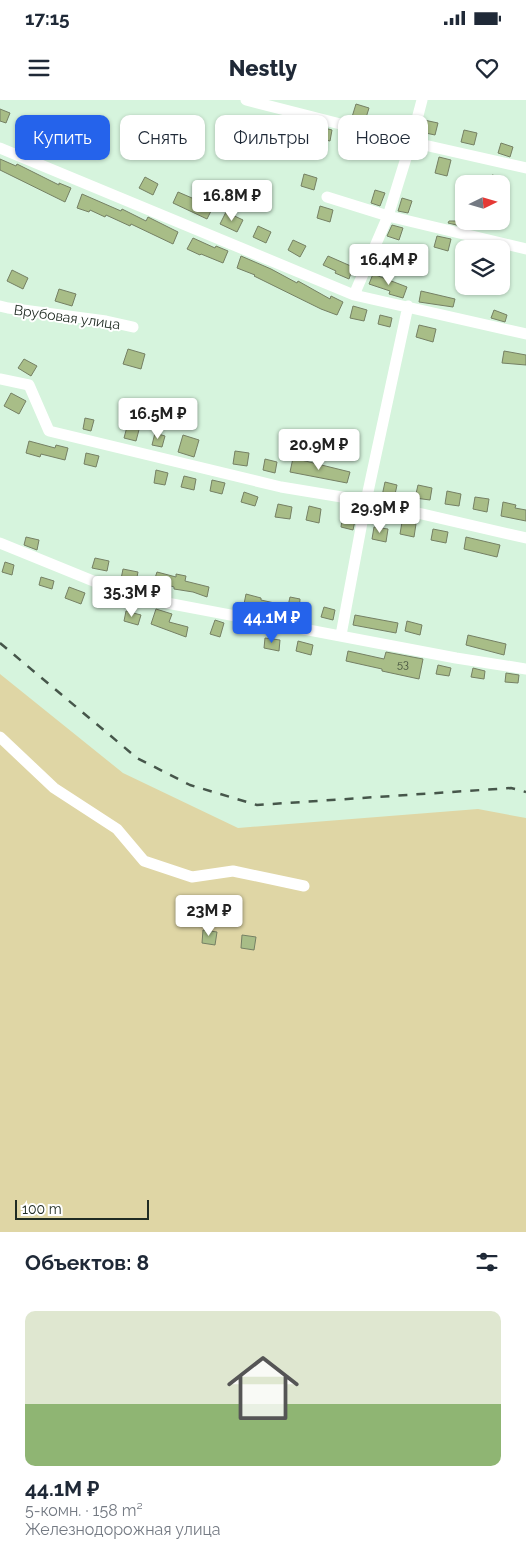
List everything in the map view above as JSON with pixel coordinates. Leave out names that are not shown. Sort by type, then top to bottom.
[{"type":"street","points":[[246,100],[338,123]]},
{"type":"street","points":[[418,115],[422,100]]},
{"type":"street","points":[[428,146],[526,168]]},
{"type":"street","points":[[0,148],[354,294],[526,334]]},
{"type":"street","points":[[354,294],[388,216],[405,160]]},
{"type":"street","points":[[326,197],[388,216],[526,249]]},
{"type":"street","name":"Врубовая улица","points":[[0,306],[106,320],[133,327]]},
{"type":"street","points":[[341,635],[366,501],[408,306]]},
{"type":"street","points":[[0,379],[29,385],[49,431],[281,487],[366,501],[526,538]]},
{"type":"street","points":[[0,543],[130,596],[456,658],[526,669]]},
{"type":"street","points":[[0,737],[54,788],[117,828],[144,861],[192,877],[233,871],[304,886]]},
{"type":"shaded area","points":[[0,674],[123,773],[238,828],[478,809],[526,818],[526,1232],[0,1232]]},
{"type":"building","points":[[356,104],[369,108],[367,115],[353,115]]},
{"type":"building","points":[[0,109],[10,113],[6,123],[0,121]]},
{"type":"building","points":[[428,121],[438,123],[435,135],[428,134]]},
{"type":"building","points":[[328,129],[332,130],[330,141],[328,140]]},
{"type":"building","points":[[464,130],[477,133],[474,145],[461,142]]},
{"type":"building","points":[[501,143],[513,147],[510,157],[498,153]]},
{"type":"building","points":[[439,157],[451,160],[447,176],[435,173]]},
{"type":"building","points":[[0,159],[16,166],[17,164],[59,185],[59,183],[71,188],[65,202],[0,170]]},
{"type":"building","points":[[304,174],[317,178],[314,190],[301,186]]},
{"type":"building","points":[[145,177],[158,184],[153,195],[139,188]]},
{"type":"building","points":[[375,190],[385,193],[380,206],[371,203]]},
{"type":"building","points":[[178,192],[213,207],[207,219],[173,203]]},
{"type":"building","points":[[82,194],[121,211],[122,209],[146,221],[148,217],[178,232],[173,244],[131,224],[130,226],[106,215],[105,217],[90,210],[89,212],[77,208]]},
{"type":"building","points":[[402,198],[412,201],[408,213],[398,211]]},
{"type":"building","points":[[320,206],[333,210],[330,222],[317,218]]},
{"type":"building","points":[[226,212],[243,220],[237,232],[220,224]]},
{"type":"building","points":[[449,221],[455,221],[455,225],[448,223]]},
{"type":"building","points":[[392,225],[403,228],[399,240],[387,236]]},
{"type":"building","points":[[258,226],[271,232],[266,243],[253,237]]},
{"type":"building","points":[[437,236],[451,239],[448,251],[434,247]]},
{"type":"building","points":[[193,238],[215,248],[216,246],[228,251],[223,263],[187,249]]},
{"type":"building","points":[[293,240],[306,246],[300,257],[288,250]]},
{"type":"building","points":[[241,256],[297,283],[298,281],[330,299],[331,296],[343,302],[337,315],[237,268]]},
{"type":"building","points":[[328,256],[353,267],[349,279],[323,265]]},
{"type":"building","points":[[12,270],[28,278],[23,289],[7,281]]},
{"type":"building","points":[[373,274],[407,287],[403,298],[389,294],[390,291],[369,284]]},
{"type":"building","points":[[59,289],[76,294],[72,306],[55,301]]},
{"type":"building","points":[[421,291],[455,299],[453,307],[419,302]]},
{"type":"building","points":[[353,306],[367,310],[364,321],[350,318]]},
{"type":"building","points":[[494,310],[507,315],[505,322],[491,318]]},
{"type":"building","points":[[380,315],[392,318],[390,327],[378,324]]},
{"type":"building","points":[[419,325],[436,329],[433,342],[416,337]]},
{"type":"building","points":[[128,349],[145,354],[141,369],[123,364]]},
{"type":"building","points":[[504,351],[526,355],[526,365],[502,363]]},
{"type":"building","points":[[24,359],[37,366],[31,376],[18,368]]},
{"type":"building","points":[[11,393],[26,401],[19,414],[4,406]]},
{"type":"building","points":[[85,418],[94,420],[91,431],[83,429]]},
{"type":"building","points":[[128,423],[140,426],[136,441],[124,438]]},
{"type":"building","points":[[155,433],[165,436],[162,447],[152,445]]},
{"type":"building","points":[[183,435],[199,440],[194,457],[178,452]]},
{"type":"building","points":[[29,441],[55,448],[56,445],[68,448],[65,460],[41,454],[40,457],[26,453]]},
{"type":"building","points":[[235,451],[249,453],[247,466],[233,464]]},
{"type":"building","points":[[86,453],[99,456],[96,467],[84,464]]},
{"type":"building","points":[[293,458],[350,472],[347,483],[290,472]]},
{"type":"building","points":[[265,459],[277,462],[275,473],[263,470]]},
{"type":"building","points":[[156,470],[168,473],[165,485],[154,483]]},
{"type":"building","points":[[184,476],[196,479],[194,490],[181,487]]},
{"type":"building","points":[[212,480],[225,483],[222,494],[210,491]]},
{"type":"building","points":[[385,482],[397,485],[394,499],[382,496]]},
{"type":"building","points":[[418,485],[432,488],[430,500],[415,498]]},
{"type":"building","points":[[447,491],[461,494],[459,506],[445,504]]},
{"type":"building","points":[[244,492],[258,497],[255,506],[241,502]]},
{"type":"building","points":[[475,497],[489,499],[487,512],[473,509]]},
{"type":"building","points":[[503,502],[516,505],[515,508],[526,510],[526,521],[501,516]]},
{"type":"building","points":[[278,504],[292,507],[290,519],[275,517]]},
{"type":"building","points":[[309,506],[321,509],[319,523],[306,520]]},
{"type":"building","points":[[343,513],[356,516],[353,530],[341,527]]},
{"type":"building","points":[[402,522],[416,524],[414,537],[400,534]]},
{"type":"building","points":[[374,527],[388,529],[386,542],[372,539]]},
{"type":"building","points":[[433,529],[448,532],[446,543],[431,540]]},
{"type":"building","points":[[26,537],[39,540],[37,550],[24,545]]},
{"type":"building","points":[[466,537],[500,545],[497,557],[464,549]]},
{"type":"building","points":[[95,558],[109,561],[107,571],[92,568]]},
{"type":"building","points":[[5,562],[14,565],[12,575],[2,572]]},
{"type":"building","points":[[123,569],[138,572],[136,582],[121,579]]},
{"type":"building","points":[[157,572],[176,577],[176,574],[186,576],[185,581],[209,587],[207,597],[193,592],[174,589],[174,587],[154,581]]},
{"type":"building","points":[[41,577],[54,581],[52,589],[39,585]]},
{"type":"building","points":[[69,587],[85,593],[81,604],[65,598]]},
{"type":"building","points":[[246,594],[261,598],[261,600],[288,606],[290,597],[300,599],[299,615],[279,611],[279,614],[244,604]]},
{"type":"building","points":[[324,607],[335,610],[333,620],[321,617]]},
{"type":"building","points":[[156,609],[172,614],[169,622],[188,627],[186,637],[151,624]]},
{"type":"building","points":[[126,611],[141,615],[138,625],[124,621]]},
{"type":"building","points":[[355,615],[398,623],[396,633],[353,625]]},
{"type":"building","points":[[215,620],[224,623],[220,637],[210,634]]},
{"type":"building","points":[[407,621],[422,625],[420,635],[405,631]]},
{"type":"building","points":[[468,635],[506,644],[504,655],[466,645]]},
{"type":"building","points":[[265,638],[280,640],[279,651],[264,648]]},
{"type":"building","points":[[298,641],[313,645],[311,655],[296,651]]},
{"type":"building","points":[[348,651],[384,659],[386,652],[423,659],[419,679],[346,661]]},
{"type":"building","points":[[438,665],[451,668],[449,676],[436,674]]},
{"type":"building","points":[[473,668],[485,671],[484,679],[471,677]]},
{"type":"building","points":[[506,673],[519,675],[518,683],[505,682]]},
{"type":"building","points":[[203,930],[217,932],[215,945],[202,943]]},
{"type":"building","points":[[242,935],[256,937],[254,950],[241,948]]},
{"type":"railway","points":[[0,643],[137,758],[190,785],[257,805],[511,788],[526,792]]}]
